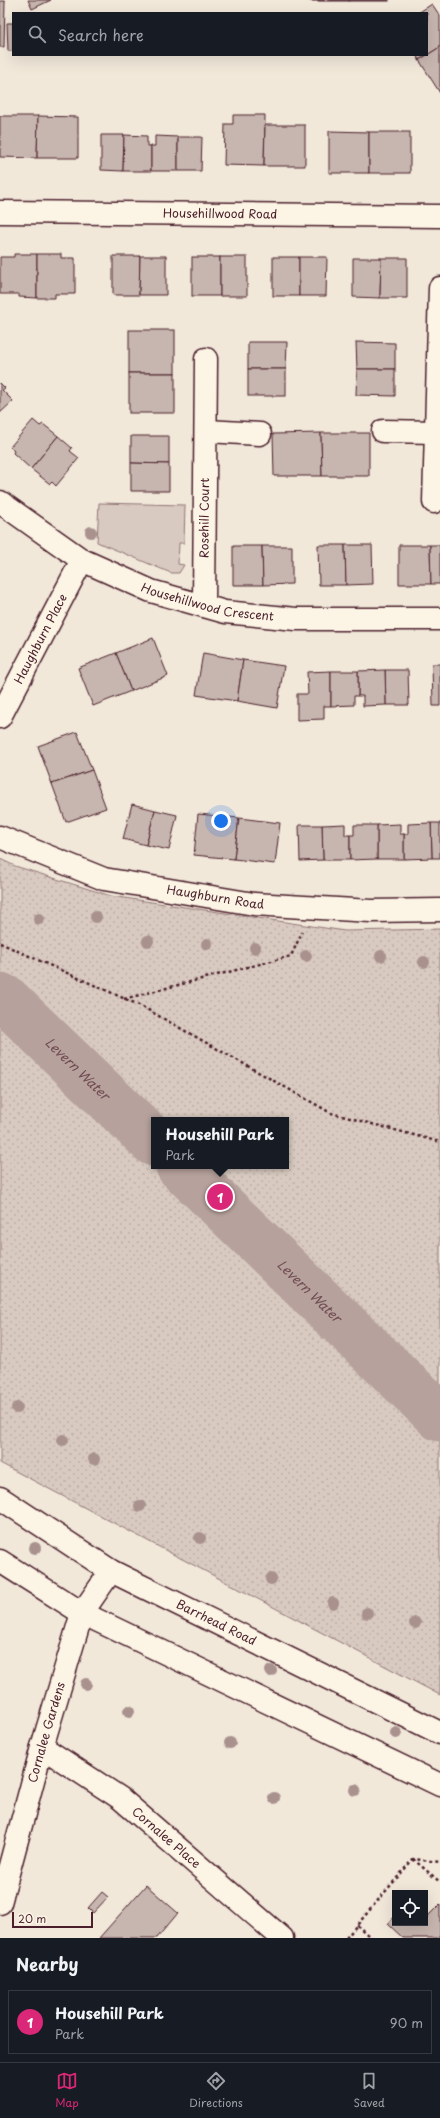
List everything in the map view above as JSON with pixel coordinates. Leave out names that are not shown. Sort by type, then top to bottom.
[{"type":"street","name":"Househillwood Road","points":[[0,212],[440,216]]},
{"type":"street","points":[[434,502],[440,288]]},
{"type":"street","name":"Rosehill Court","points":[[204,606],[206,359]]},
{"type":"street","points":[[206,431],[260,434]]},
{"type":"street","points":[[383,431],[436,432]]},
{"type":"street","name":"Househillwood Crescent","points":[[0,502],[82,560],[151,591],[225,612],[296,619],[440,619]]},
{"type":"street","name":"Haughburn Place","points":[[0,717],[82,560]]},
{"type":"street","name":"Haughburn Road","points":[[0,837],[104,879],[254,904],[371,911],[440,910]]},
{"type":"street","name":"Barrhead Road","points":[[0,1498],[111,1571],[440,1733]]},
{"type":"street","points":[[0,1560],[82,1613],[440,1785]]},
{"type":"street","name":"Cornalee Gardens","points":[[0,1903],[42,1747],[82,1613],[111,1571]]},
{"type":"street","name":"Cornalee Place","points":[[42,1747],[120,1798],[282,1938]]},
{"type":"path","points":[[123,999],[290,956],[314,908]]},
{"type":"path","points":[[0,943],[141,1006],[331,1113],[440,1142]]},
{"type":"path","points":[[413,1859],[440,1862]]},
{"type":"path","points":[[413,1859],[440,1882]]},
{"type":"path","points":[[346,1938],[413,1859]]},
{"type":"path","points":[[357,1925],[371,1938]]},
{"type":"shaded area","points":[[99,503],[185,505],[184,543],[179,543],[178,564],[184,565],[179,573],[171,573],[97,542]]},
{"type":"shaded area","points":[[0,859],[15,866],[111,896],[345,931],[440,929],[440,1695],[0,1463]]},
{"type":"building","points":[[28,0],[51,0],[32,9]]},
{"type":"building","points":[[349,0],[349,1],[310,1]]},
{"type":"building","points":[[389,0],[389,1],[349,1]]},
{"type":"building","points":[[0,1],[5,1],[4,47],[0,47]]},
{"type":"building","points":[[432,4],[440,16],[440,47],[428,54],[428,12],[420,12]]},
{"type":"building","points":[[7,23],[12,23],[12,51],[8,51]]},
{"type":"building","points":[[440,47],[440,93],[419,60],[428,56],[428,54]]},
{"type":"building","points":[[417,56],[425,56],[419,60]]},
{"type":"building","points":[[233,115],[265,115],[264,166],[224,165],[225,124],[233,124]]},
{"type":"building","points":[[0,116],[38,116],[37,158],[0,157]]},
{"type":"building","points":[[38,116],[78,117],[78,158],[37,158]]},
{"type":"building","points":[[265,125],[305,125],[305,166],[264,166]]},
{"type":"building","points":[[329,131],[369,132],[369,173],[329,173]]},
{"type":"building","points":[[369,132],[410,132],[410,173],[369,173]]},
{"type":"building","points":[[101,135],[124,135],[123,171],[101,170]]},
{"type":"building","points":[[124,135],[147,136],[147,146],[151,146],[151,171],[123,171]]},
{"type":"building","points":[[155,136],[178,137],[178,171],[151,171],[151,146],[155,146]]},
{"type":"building","points":[[178,137],[202,137],[201,171],[178,171]]},
{"type":"building","points":[[14,254],[37,254],[37,298],[19,297],[19,294],[0,294],[0,257],[14,257]]},
{"type":"building","points":[[37,254],[61,254],[61,258],[75,258],[75,294],[55,294],[55,298],[37,298]]},
{"type":"building","points":[[113,256],[140,256],[139,295],[113,295]]},
{"type":"building","points":[[140,256],[166,256],[166,295],[139,295]]},
{"type":"building","points":[[192,257],[220,257],[220,296],[192,296]]},
{"type":"building","points":[[220,257],[247,257],[247,296],[220,296]]},
{"type":"building","points":[[273,257],[299,257],[299,296],[273,296]]},
{"type":"building","points":[[299,257],[327,257],[326,296],[299,296]]},
{"type":"building","points":[[353,258],[381,258],[380,298],[353,297]]},
{"type":"building","points":[[381,258],[407,258],[407,298],[380,298]]},
{"type":"building","points":[[129,330],[175,330],[175,373],[129,373]]},
{"type":"building","points":[[248,342],[287,342],[286,369],[248,369]]},
{"type":"building","points":[[356,342],[395,343],[395,369],[357,369]]},
{"type":"building","points":[[248,369],[286,369],[286,396],[248,396]]},
{"type":"building","points":[[357,369],[395,369],[395,396],[356,395]]},
{"type":"building","points":[[129,373],[175,373],[175,413],[129,413]]},
{"type":"building","points":[[0,383],[5,388],[2,390],[13,401],[0,413]]},
{"type":"building","points":[[33,420],[40,426],[43,424],[58,436],[31,469],[13,453],[14,451],[10,447]]},
{"type":"building","points":[[321,433],[322,476],[274,476],[273,434]]},
{"type":"building","points":[[321,433],[369,433],[369,476],[322,476]]},
{"type":"building","points":[[58,436],[72,448],[70,451],[79,458],[56,486],[52,482],[50,484],[31,469]]},
{"type":"building","points":[[131,436],[169,436],[169,464],[131,463]]},
{"type":"building","points":[[131,463],[169,464],[169,491],[131,491]]},
{"type":"building","points":[[318,545],[345,545],[346,585],[319,585]]},
{"type":"building","points":[[345,545],[372,545],[373,584],[346,585]]},
{"type":"building","points":[[399,545],[430,545],[431,584],[399,584]]},
{"type":"building","points":[[430,545],[440,545],[440,584],[431,584]]},
{"type":"building","points":[[233,546],[262,546],[263,585],[233,585]]},
{"type":"building","points":[[262,546],[292,546],[292,584],[263,585]]},
{"type":"building","points":[[153,638],[168,676],[131,691],[116,653]]},
{"type":"building","points":[[116,653],[131,691],[93,706],[78,668]]},
{"type":"building","points":[[203,653],[243,660],[237,701],[196,695]]},
{"type":"building","points":[[243,660],[284,666],[277,708],[237,701]]},
{"type":"building","points":[[432,664],[440,664],[440,706],[433,706]]},
{"type":"building","points":[[385,670],[408,670],[409,705],[386,705]]},
{"type":"building","points":[[385,670],[386,705],[363,706],[363,696],[358,696],[358,671]]},
{"type":"building","points":[[331,671],[331,706],[324,706],[324,719],[297,720],[297,694],[308,694],[307,672]]},
{"type":"building","points":[[331,671],[358,671],[358,696],[354,696],[354,705],[331,706]]},
{"type":"building","points":[[77,732],[92,770],[52,784],[38,746]]},
{"type":"building","points":[[92,770],[106,808],[66,822],[52,784]]},
{"type":"building","points":[[132,804],[155,810],[146,845],[123,839]]},
{"type":"building","points":[[155,810],[177,815],[169,850],[146,845]]},
{"type":"building","points":[[198,814],[239,818],[234,859],[194,855]]},
{"type":"building","points":[[239,818],[280,823],[275,864],[234,859]]},
{"type":"building","points":[[431,823],[440,823],[440,858],[432,858]]},
{"type":"building","points":[[431,823],[432,858],[404,859],[404,834],[408,834],[408,824]]},
{"type":"building","points":[[345,824],[345,835],[350,835],[350,860],[323,860],[322,825]]},
{"type":"building","points":[[400,824],[400,834],[404,834],[404,859],[377,859],[377,825]]},
{"type":"building","points":[[299,825],[322,825],[323,860],[300,861]]},
{"type":"building","points":[[354,825],[377,825],[377,859],[350,860],[350,835],[354,835]]},
{"type":"building","points":[[146,1885],[178,1913],[157,1938],[99,1938]]},
{"type":"building","points":[[102,1892],[108,1897],[93,1913],[88,1908]]},
{"type":"building","points":[[440,1904],[440,1938],[403,1938],[388,1924],[392,1919],[392,1926],[428,1926],[428,1916]]},
{"type":"waterway","name":"Levern Water","points":[[0,997],[6,1000],[151,1139]]},
{"type":"waterway","name":"Levern Water","points":[[183,1169],[440,1417]]},
{"type":"place","name":"Househill Park","points":[[220,1197]]}]
